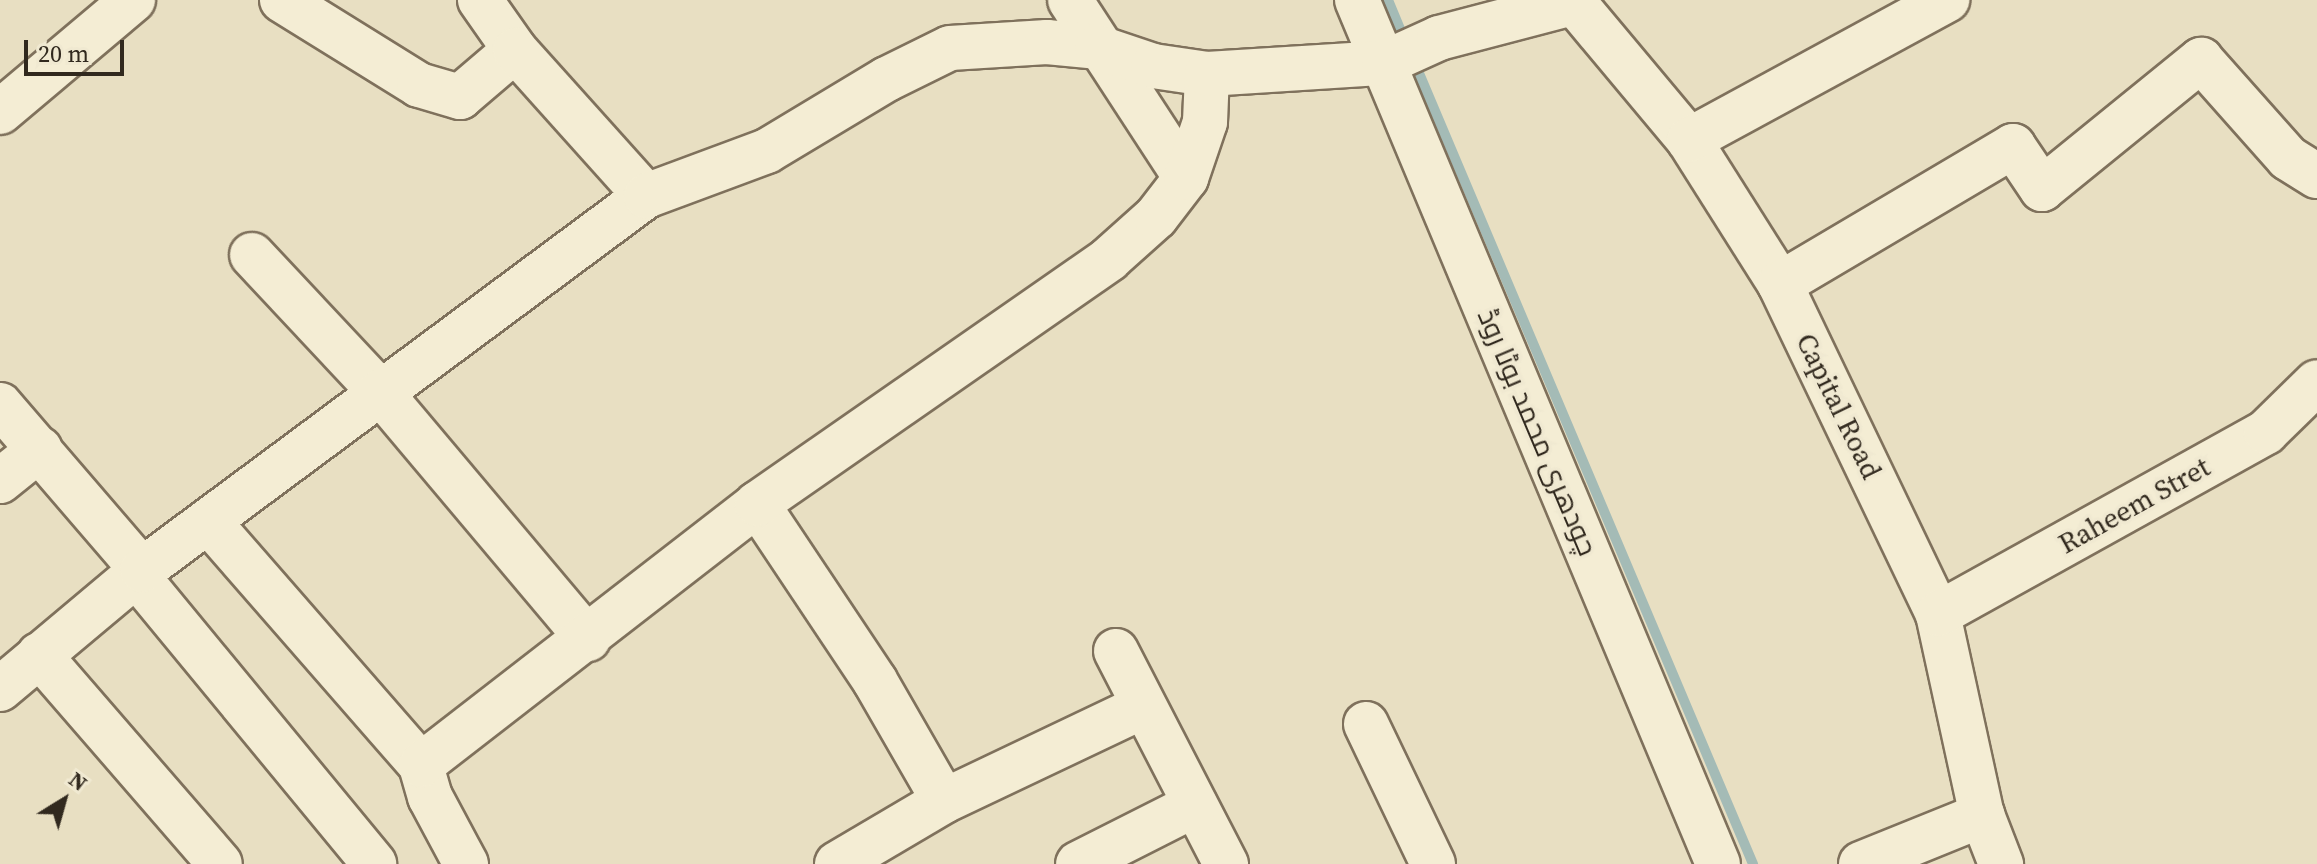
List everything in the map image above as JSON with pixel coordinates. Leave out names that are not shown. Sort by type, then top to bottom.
[{"type":"street","points":[[0,112],[133,0]]},
{"type":"street","points":[[282,0],[419,85],[460,97],[515,50]]},
{"type":"street","points":[[480,0],[515,50],[646,196]]},
{"type":"street","points":[[1070,0],[1097,47],[1186,178]]},
{"type":"street","name":"چودھری محمد بوٹا روڈ","points":[[1357,0],[1718,864]]},
{"type":"street","points":[[0,689],[208,521],[646,196],[767,151],[887,79],[950,48],[1047,42],[1097,47],[1153,66],[1207,74],[1384,63],[1439,38],[1572,1]]},
{"type":"street","name":"Capital Road","points":[[1572,1],[1689,140],[1780,284],[1938,614],[1982,815],[2001,864]]},
{"type":"street","points":[[1689,140],[1930,4]]},
{"type":"street","points":[[1780,284],[2013,146],[2042,189],[2201,60],[2288,158],[2317,176]]},
{"type":"street","points":[[421,765],[588,639],[757,504],[1109,259],[1156,217],[1186,178],[1205,122],[1207,74]]},
{"type":"street","points":[[252,255],[380,392],[588,639]]},
{"type":"street","name":"Raheem Stret","points":[[1938,614],[2266,432],[2317,382]]},
{"type":"street","points":[[0,405],[40,449],[374,864]]},
{"type":"street","points":[[0,481],[40,449]]},
{"type":"street","points":[[757,504],[875,681],[944,801]]},
{"type":"street","points":[[208,521],[421,765],[430,797],[466,864]]},
{"type":"street","points":[[1116,651],[1226,864]]},
{"type":"street","points":[[39,655],[220,864]]},
{"type":"street","points":[[837,864],[944,801],[1144,706]]},
{"type":"street","points":[[1366,724],[1433,864]]},
{"type":"street","points":[[1078,864],[1195,805]]},
{"type":"street","points":[[1861,864],[1982,815]]},
{"type":"waterway","points":[[1388,0],[1405,41]]},
{"type":"waterway","points":[[1413,59],[1753,864]]}]
